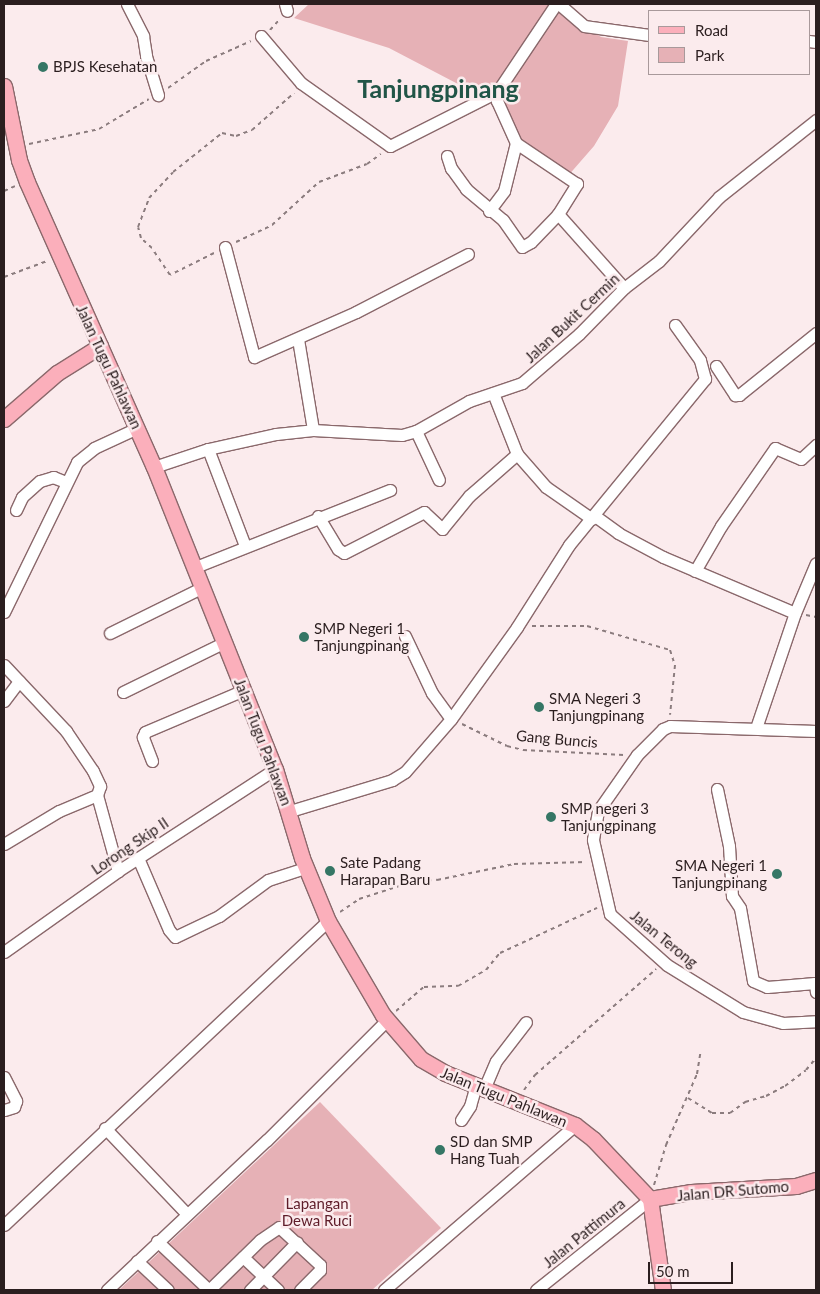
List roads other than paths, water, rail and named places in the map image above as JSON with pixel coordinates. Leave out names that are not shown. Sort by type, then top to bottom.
[{"type":"main road","points":[[4,86],[6,114],[18,160]]},
{"type":"main road","points":[[4,142],[18,160]]},
{"type":"main road","name":"Jalan Tugu Pahlawan","points":[[18,160],[59,259],[154,467],[192,568],[275,769],[306,868],[328,921],[387,1020],[421,1059],[480,1087],[575,1125],[592,1139],[650,1199]]},
{"type":"main road","points":[[4,419],[57,373],[100,346]]},
{"type":"main road","name":"Jalan DR Sutomo","points":[[650,1199],[691,1192],[741,1192],[814,1183]]},
{"type":"main road","points":[[650,1199],[663,1290]]},
{"type":"street","points":[[127,4],[143,36],[146,56],[158,95]]},
{"type":"street","points":[[261,36],[300,83],[390,146],[497,92],[558,4],[584,26],[648,35]]},
{"type":"street","points":[[447,156],[450,168],[466,189],[489,211],[503,220],[522,247],[531,242],[558,214],[577,184],[516,143],[497,101],[497,92]]},
{"type":"street","name":"Jalan Bukit Cermin","points":[[154,467],[208,449],[276,434],[313,430],[395,435],[416,431],[469,401],[522,384],[549,362],[624,288],[660,261],[719,197],[816,120]]},
{"type":"street","points":[[489,211],[504,191],[516,143]]},
{"type":"street","points":[[558,214],[624,288]]},
{"type":"street","points":[[225,247],[254,357],[298,338],[468,254]]},
{"type":"street","points":[[290,812],[392,780],[405,772],[451,718],[517,627],[569,545],[594,518],[705,379],[700,360],[675,324]]},
{"type":"street","points":[[716,366],[735,395],[740,395],[816,333]]},
{"type":"street","points":[[298,338],[313,430]]},
{"type":"street","points":[[492,394],[517,454],[546,487],[618,533],[695,571],[795,613]]},
{"type":"street","points":[[4,612],[66,482],[82,457],[137,428]]},
{"type":"street","points":[[416,431],[438,480]]},
{"type":"street","points":[[695,571],[721,526],[775,448],[800,459],[816,445]]},
{"type":"street","points":[[208,449],[245,546]]},
{"type":"street","points":[[318,516],[338,550],[344,553],[424,512],[442,529],[469,496],[517,454]]},
{"type":"street","points":[[16,510],[22,497],[40,481],[53,477],[66,482]]},
{"type":"street","points":[[192,568],[318,516],[390,490]]},
{"type":"street","points":[[816,563],[795,613],[756,728],[816,731]]},
{"type":"street","points":[[110,633],[201,588]]},
{"type":"street","points":[[405,636],[432,693],[451,718]]},
{"type":"street","points":[[123,692],[223,643]]},
{"type":"street","points":[[4,665],[66,731],[82,753],[100,786],[97,795],[118,871]]},
{"type":"street","points":[[4,701],[18,681]]},
{"type":"street","points":[[152,761],[143,737],[145,732],[244,690]]},
{"type":"street","name":"Jalan Terong","points":[[756,728],[670,726],[637,755],[598,812],[593,840],[596,862],[606,905],[619,924],[662,961],[743,1012],[783,1023],[816,1020]]},
{"type":"street","name":"Lorong Skip II","points":[[4,952],[118,871],[275,769]]},
{"type":"street","points":[[717,789],[729,846],[731,890],[740,908],[753,982],[767,987],[816,986]]},
{"type":"street","points":[[4,844],[59,812],[97,795]]},
{"type":"street","points":[[138,858],[169,930],[175,937],[219,916],[268,880],[306,868]]},
{"type":"street","points":[[4,1225],[105,1128],[328,921]]},
{"type":"street","points":[[106,1290],[186,1213],[267,1140],[387,1020]]},
{"type":"street","points":[[461,1120],[496,1061],[526,1022]]},
{"type":"street","points":[[4,1077],[16,1101],[14,1107],[4,1110]]},
{"type":"street","points":[[384,1290],[575,1125]]},
{"type":"street","points":[[105,1128],[186,1213]]},
{"type":"street","name":"Jalan Pattimura","points":[[536,1290],[650,1199]]},
{"type":"street","points":[[157,1241],[209,1290],[243,1257],[279,1227],[298,1242],[320,1265],[320,1270],[300,1290]]},
{"type":"street","points":[[250,1290],[298,1242]]},
{"type":"street","points":[[243,1257],[278,1290]]},
{"type":"street","points":[[137,1261],[168,1290]]},
{"type":"place","name":"BPJS Kesehatan","points":[[43,67]]},
{"type":"place","name":"SMP Negeri 1 Tanjungpinang","points":[[304,637]]},
{"type":"place","name":"SMA Negeri 3 Tanjungpinang","points":[[539,707]]},
{"type":"place","name":"SMP negeri 3 Tanjungpinang","points":[[551,817]]},
{"type":"place","name":"Sate Padang Harapan Baru","points":[[330,871]]},
{"type":"place","name":"SMA Negeri 1 Tanjungpinang","points":[[777,874]]},
{"type":"place","name":"SD dan SMP Hang Tuah","points":[[440,1150]]},
{"type":"district","name":"Tanjungpinang","points":[[438,88]]},
{"type":"park label","name":"Lapangan Dewa Ruci","points":[[317,1212]]}]
